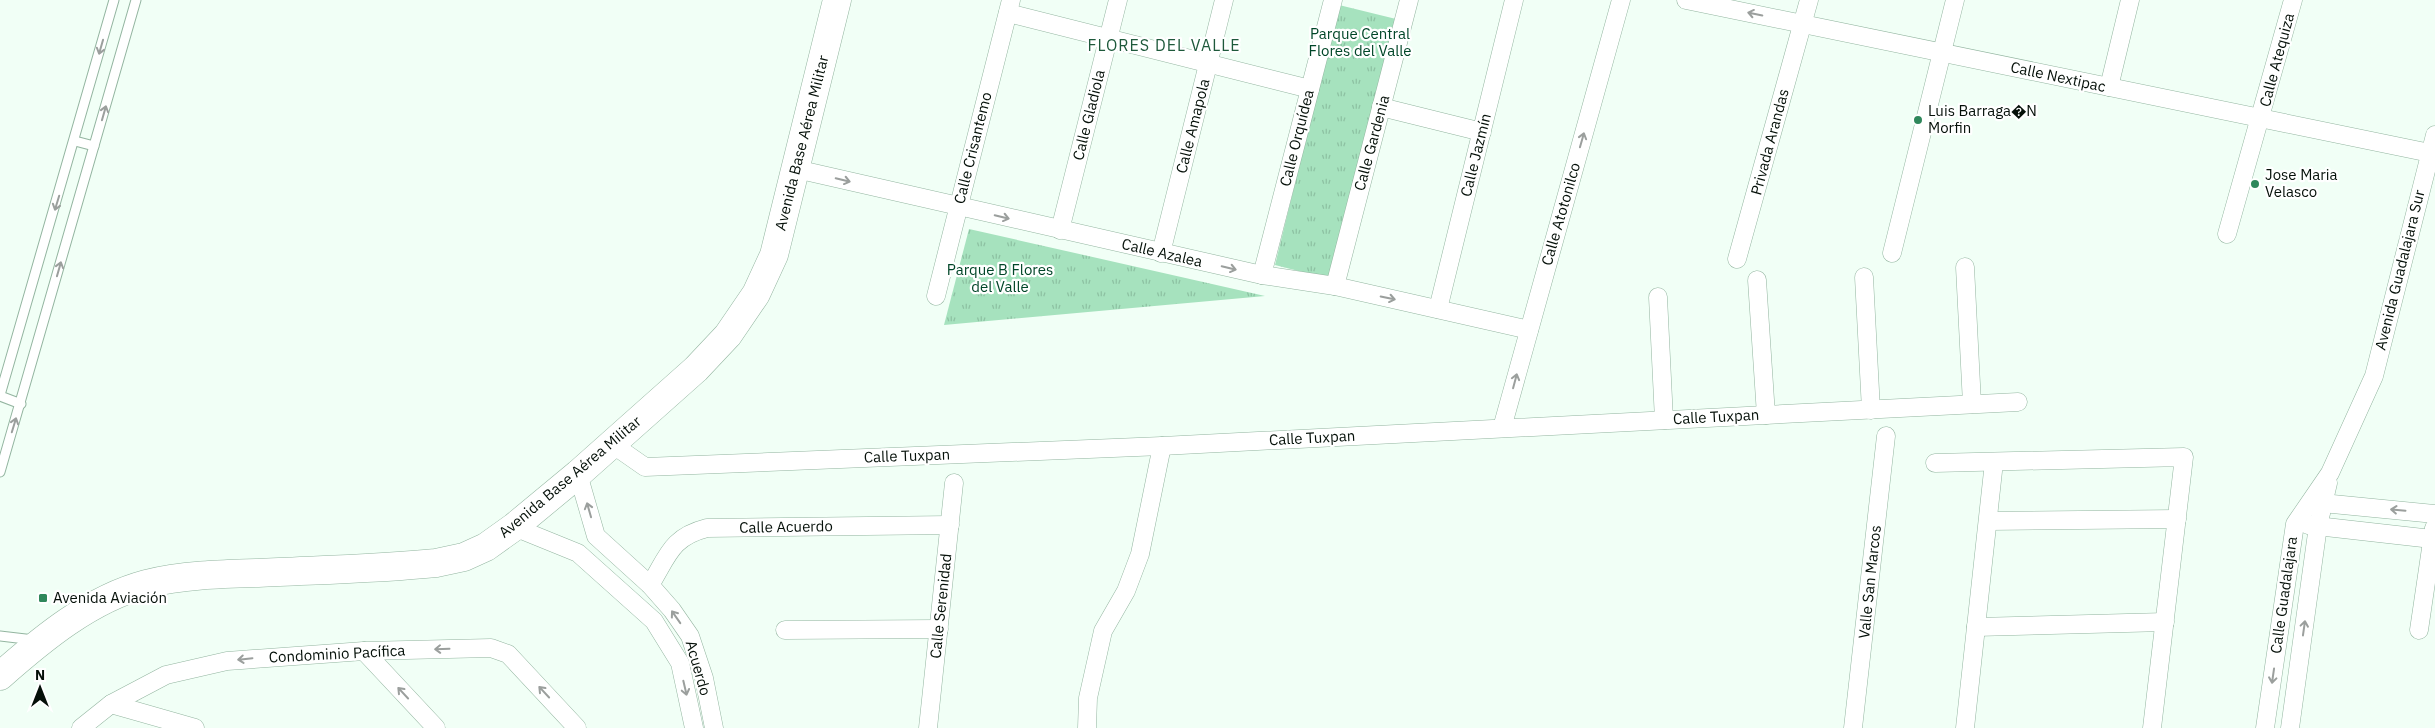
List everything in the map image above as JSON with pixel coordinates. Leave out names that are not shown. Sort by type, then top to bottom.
[{"type":"main road","name":"Avenida Base Aérea Militar","points":[[0,676],[40,640],[115,596],[145,584],[231,574],[436,563],[464,557],[479,550],[514,527],[578,474],[696,369],[728,335],[756,294],[774,255],[837,0]]},
{"type":"street","name":"Calle Gladiola","points":[[1060,230],[1118,0]]},
{"type":"street","name":"Calle Amapola","points":[[1161,253],[1224,0]]},
{"type":"street","name":"Calle Orquídea","points":[[1262,275],[1333,0]]},
{"type":"street","name":"Calle Gardenia","points":[[1334,286],[1409,0]]},
{"type":"street","name":"Calle Jazmín","points":[[1438,309],[1514,0]]},
{"type":"street","name":"Calle Atotonilco","points":[[1502,428],[1621,0]]},
{"type":"street","name":"Calle Nextipac","points":[[1686,0],[2261,120],[2430,153]]},
{"type":"street","name":"Privada Arandas","points":[[1738,259],[1809,0]]},
{"type":"street","points":[[1892,253],[1955,0]]},
{"type":"street","points":[[2109,87],[2130,0]]},
{"type":"street","name":"Calle Atequiza","points":[[2227,234],[2261,120],[2293,0]]},
{"type":"street","points":[[1009,6],[1108,38],[1310,89]]},
{"type":"street","name":"Calle Crisantemo","points":[[936,296],[1009,6]]},
{"type":"street","points":[[1381,107],[1482,132]]},
{"type":"street","name":"Avenida Guadalajara Sur","points":[[2374,376],[2435,135]]},
{"type":"street","name":"Calle Azalea","points":[[796,169],[1161,253],[1262,275],[1334,286],[1529,330]]},
{"type":"street","points":[[1965,267],[1972,404]]},
{"type":"street","points":[[1864,277],[1871,410]]},
{"type":"street","points":[[1757,280],[1766,415]]},
{"type":"street","points":[[1658,297],[1664,420]]},
{"type":"street","name":"Calle Guadalajara","points":[[2265,728],[2295,524],[2317,502],[2374,376]]},
{"type":"street","name":"Calle Tuxpan","points":[[612,444],[645,467],[1162,446],[2018,402]]},
{"type":"street","name":"Valle San Marcos","points":[[1853,728],[1886,436]]},
{"type":"street","points":[[1087,728],[1088,698],[1103,631],[1126,591],[1140,554],[1162,446]]},
{"type":"street","points":[[1935,463],[2184,457],[2152,728]]},
{"type":"street","points":[[1965,728],[1994,462]]},
{"type":"street","points":[[578,474],[596,536],[578,553]]},
{"type":"street","name":"Calle Serenidad","points":[[928,728],[954,483]]},
{"type":"street","points":[[2317,502],[2435,514]]},
{"type":"street","name":"Calle Guadalajara","points":[[2290,728],[2318,526],[2317,502]]},
{"type":"street","points":[[1988,521],[2177,519]]},
{"type":"street","points":[[2419,630],[2430,584],[2432,539],[2435,520]]},
{"type":"street","name":"Calle Acuerdo","points":[[650,585],[675,544],[689,533],[707,528],[950,524]]},
{"type":"street","points":[[2295,524],[2432,539]]},
{"type":"street","name":"Acuerdo","points":[[514,527],[578,553],[654,621],[680,663],[694,728]]},
{"type":"street","name":"Acuerdo","points":[[596,536],[650,585],[672,610],[690,636],[704,678],[714,728]]},
{"type":"street","points":[[599,571],[617,555]]},
{"type":"street","points":[[1976,627],[2165,622]]},
{"type":"street","points":[[785,630],[939,629]]},
{"type":"street","name":"Condominio Pacífica","points":[[81,728],[111,704],[166,676],[227,661],[364,651],[490,648],[508,654],[577,728]]},
{"type":"street","points":[[364,651],[436,728]]},
{"type":"street","points":[[111,704],[195,728]]},
{"type":"lane","points":[[21,404],[0,396],[75,141],[114,0]]},
{"type":"lane","points":[[0,472],[136,0]]},
{"type":"lane","points":[[75,141],[94,146]]},
{"type":"lane","points":[[0,636],[40,640]]},
{"type":"green space","name":"Parque Central Flores del Valle","points":[[1339,5],[1396,19],[1330,279],[1275,265]]},
{"type":"green space","name":"Parque B Flores del Valle","points":[[969,229],[1265,296],[944,325]]},
{"type":"place","name":"Luis Barraga�N Morfin","points":[[1918,120]]},
{"type":"place","name":"Jose Maria Velasco","points":[[2255,184]]},
{"type":"place","name":"Avenida Aviación","points":[[43,598]]},
{"type":"district","name":"FLORES DEL VALLE","points":[[1164,45]]}]
